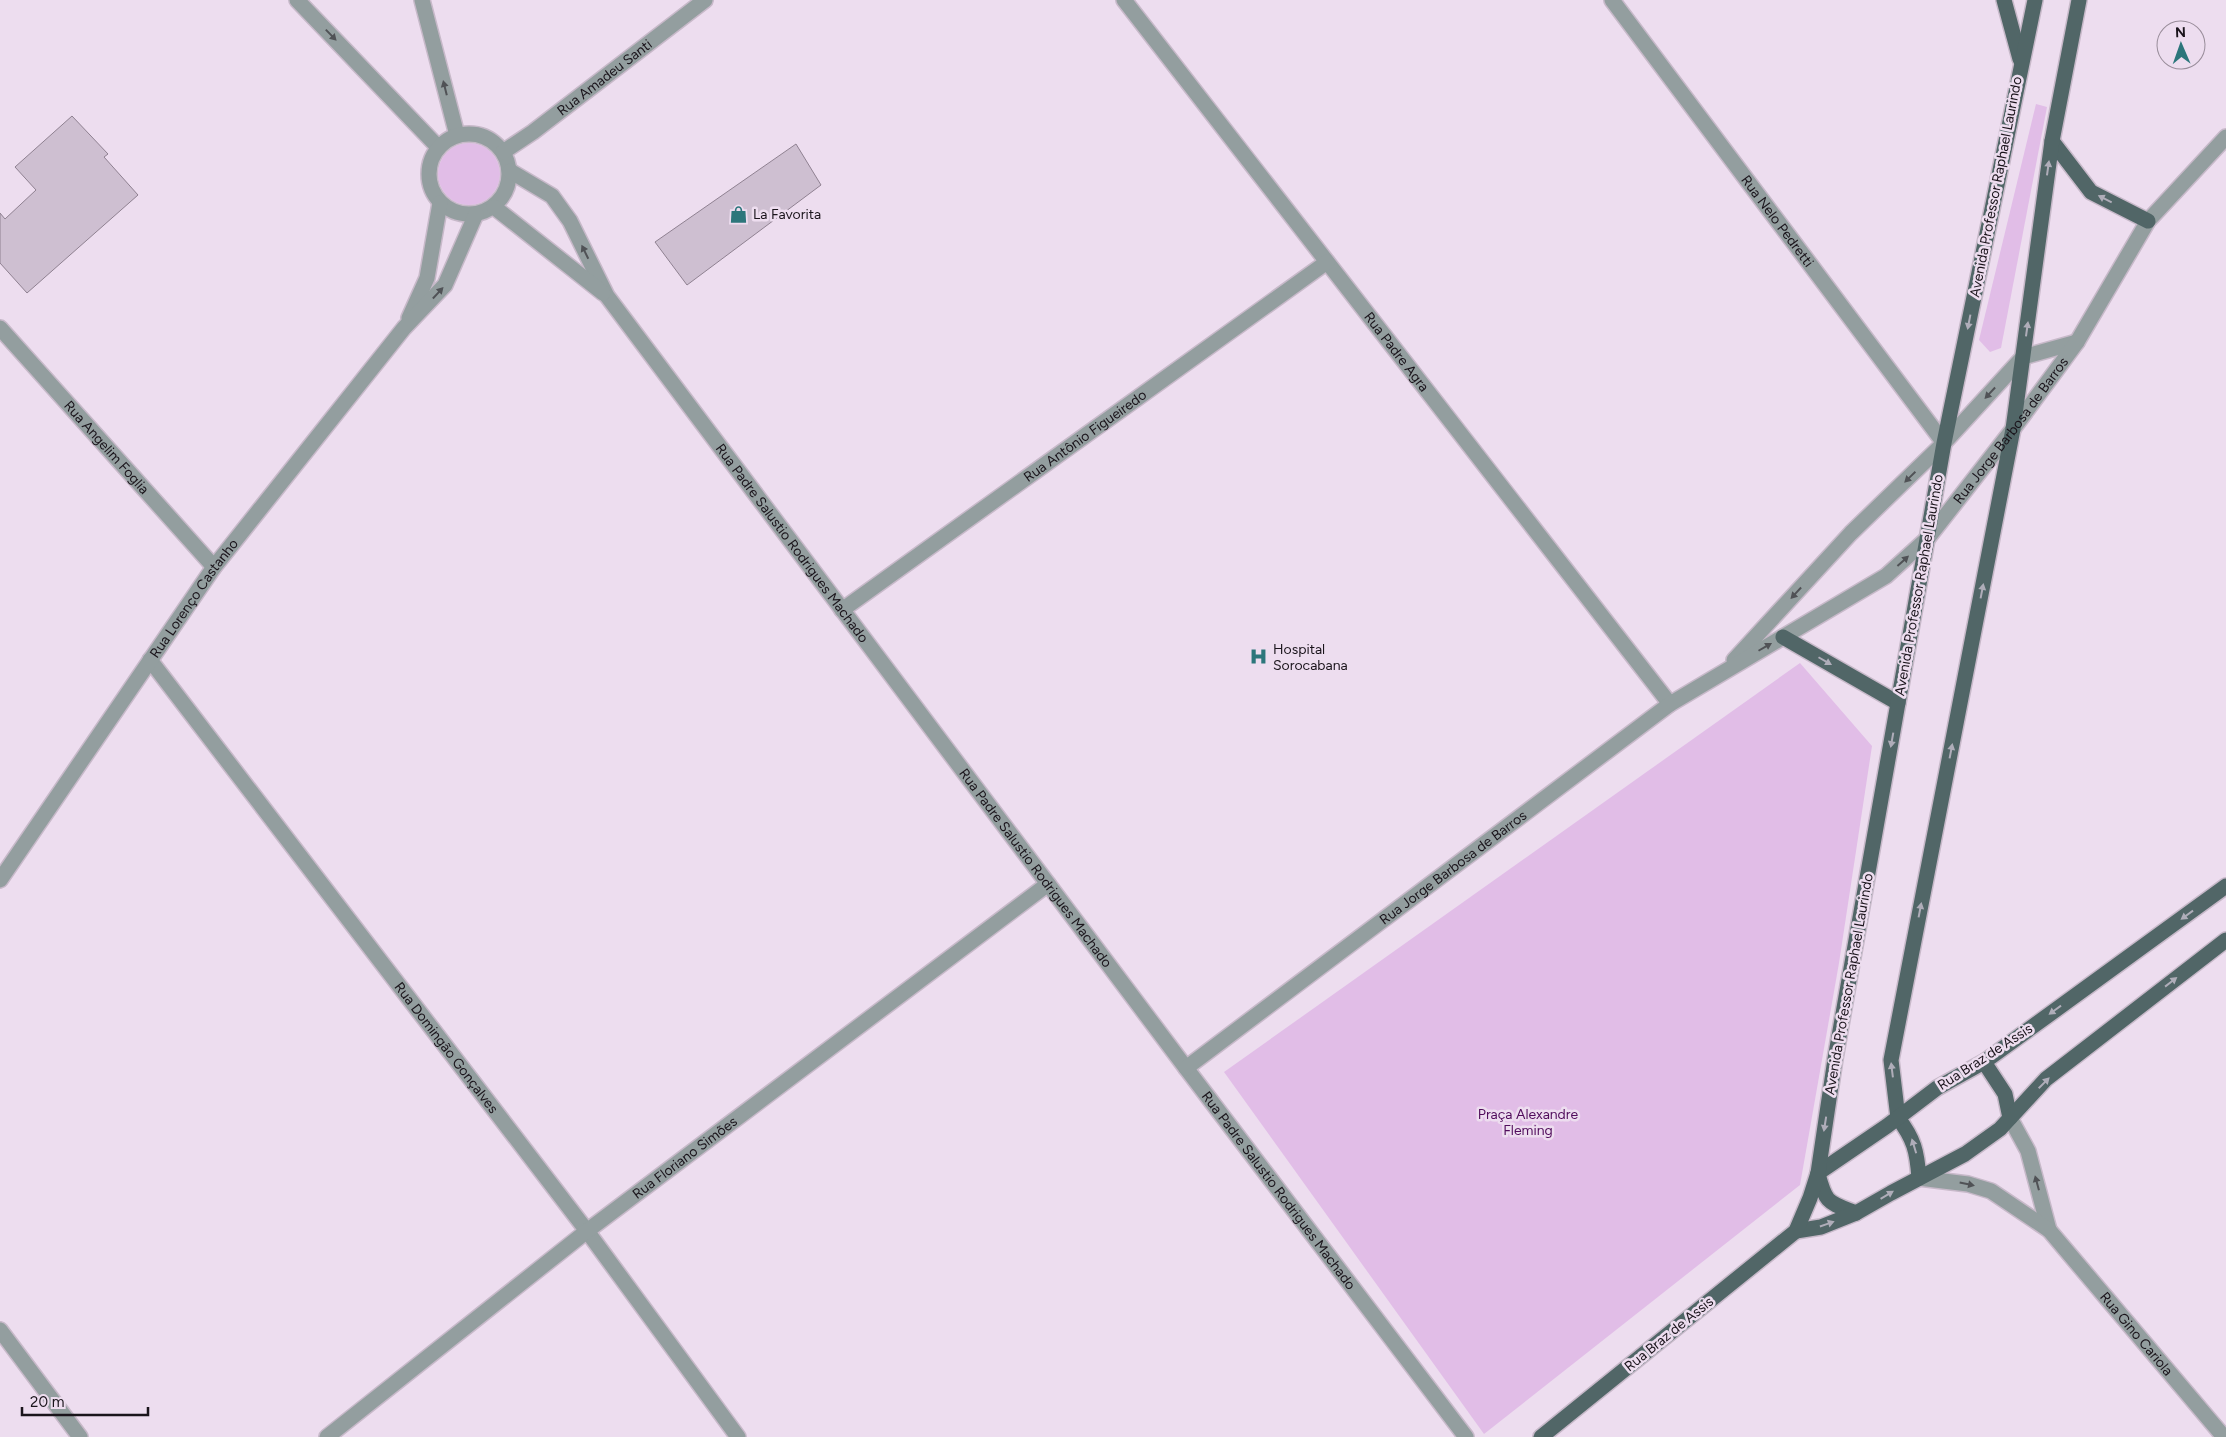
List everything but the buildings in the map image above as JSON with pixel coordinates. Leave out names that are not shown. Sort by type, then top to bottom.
[{"type":"main road","points":[[2004,0],[2021,62]]},
{"type":"main road","name":"Avenida Professor Raphael Laurindo","points":[[1818,1173],[1837,1050],[1944,442],[2034,0]]},
{"type":"main road","points":[[1919,1178],[1914,1144],[1910,1134],[1898,1118],[1891,1060],[2013,429],[2052,141],[2079,0]]},
{"type":"main road","points":[[2052,141],[2091,192],[2148,221]]},
{"type":"main road","points":[[1783,637],[1898,703]]},
{"type":"main road","name":"Rua Braz de Assis","points":[[1542,1437],[1796,1231],[1818,1173],[1898,1118],[1937,1088],[1984,1062],[2226,886]]},
{"type":"main road","name":"Rua Braz de Assis","points":[[1796,1231],[1820,1227],[1856,1213],[1965,1154],[1989,1138],[2046,1079],[2226,940]]},
{"type":"main road","points":[[1984,1062],[2006,1094],[2010,1118]]},
{"type":"main road","points":[[1818,1173],[1824,1196],[1834,1204],[1856,1213]]},
{"type":"street","points":[[297,0],[438,147]]},
{"type":"street","points":[[422,0],[457,135]]},
{"type":"street","name":"Rua Amadeu Santi","points":[[504,152],[533,132],[705,0]]},
{"type":"street","name":"Rua Padre Agra","points":[[1124,0],[1670,704]]},
{"type":"street","name":"Rua Nelo Pedretti","points":[[1612,0],[1944,442]]},
{"type":"street","points":[[474,134],[491,140],[504,152],[510,171],[506,191],[494,207],[476,214],[457,213],[440,203],[429,185],[429,165],[438,147],[457,135],[474,134]]},
{"type":"street","name":"Rua Jorge Barbosa de Barros","points":[[1186,1068],[1670,704],[1886,576],[1928,538],[2013,429],[2076,342],[2148,221],[2226,137]]},
{"type":"street","name":"Rua Padre Salustio Rodrigues Machado","points":[[510,171],[552,196],[570,221],[606,296],[1466,1437]]},
{"type":"street","name":"Rua Lorenço Castanho","points":[[404,328],[427,278],[440,203]]},
{"type":"street","name":"Rua Padre Salustio Rodrigues Machado","points":[[494,207],[606,296]]},
{"type":"street","name":"Rua Lorenço Castanho","points":[[0,880],[214,567],[404,328],[445,285],[476,214]]},
{"type":"street","name":"Rua Antônio Figueiredo","points":[[842,610],[1327,262]]},
{"type":"street","name":"Rua Angelim Foglia","points":[[0,328],[214,567]]},
{"type":"street","name":"Rua Jorge Barbosa de Barros","points":[[1723,672],[1852,533],[1944,442],[2023,357],[2076,342]]},
{"type":"street","name":"Rua Domingão Gonçalves","points":[[150,660],[587,1231],[738,1437]]},
{"type":"street","name":"Rua Floriano Simões","points":[[327,1437],[587,1231],[1048,884]]},
{"type":"street","name":"Rua Gino Cariola","points":[[2010,1118],[2028,1151],[2049,1230]]},
{"type":"street","name":"Rua Gino Cariola","points":[[1919,1178],[1968,1184],[1991,1191],[2049,1230],[2224,1436]]},
{"type":"street","points":[[0,1330],[80,1437]]},
{"type":"green space","points":[[2036,104],[2047,107],[2001,348],[1990,352],[1979,340]]},
{"type":"green space","points":[[469,143],[481,146],[491,152],[497,162],[500,174],[497,186],[491,196],[481,202],[469,205],[457,202],[447,196],[441,186],[438,174],[441,162],[447,152],[457,146]]},
{"type":"green space","name":"Praça Alexandre Fleming","points":[[1800,663],[1872,746],[1839,963],[1800,1185],[1484,1434],[1224,1072]]},
{"type":"place","name":"La Favorita","points":[[739,214]]},
{"type":"place","name":"Hospital Sorocabana","points":[[1259,657]]}]
